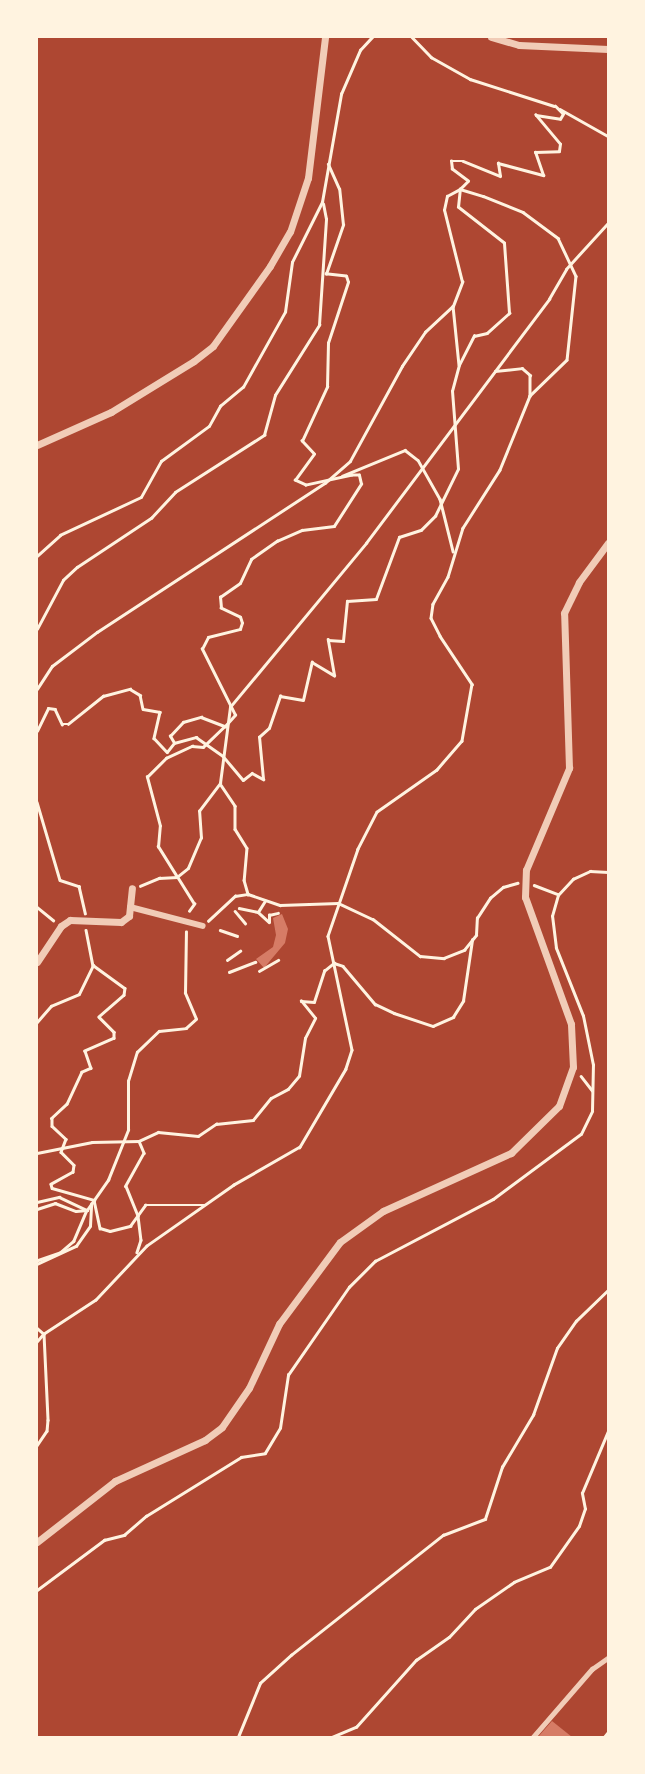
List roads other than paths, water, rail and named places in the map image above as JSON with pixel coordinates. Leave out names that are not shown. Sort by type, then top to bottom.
[{"type":"street","points":[[37,445],[111,412],[194,361],[213,346],[270,266],[290,232],[308,178],[325,37]]},
{"type":"street","points":[[491,37],[519,45],[608,49]]},
{"type":"street","points":[[37,1542],[114,1481],[205,1440],[222,1427],[249,1388],[279,1324],[326,1255],[383,1211],[511,1153],[559,1107],[573,1067],[566,1003],[533,920],[526,870],[569,768],[564,613],[579,582],[608,543]]},
{"type":"street","points":[[37,962],[61,926],[85,919],[121,922],[130,916],[132,888]]},
{"type":"street","points":[[130,907],[203,926]]},
{"type":"lane","points":[[533,1737],[592,1669],[608,1658]]}]
